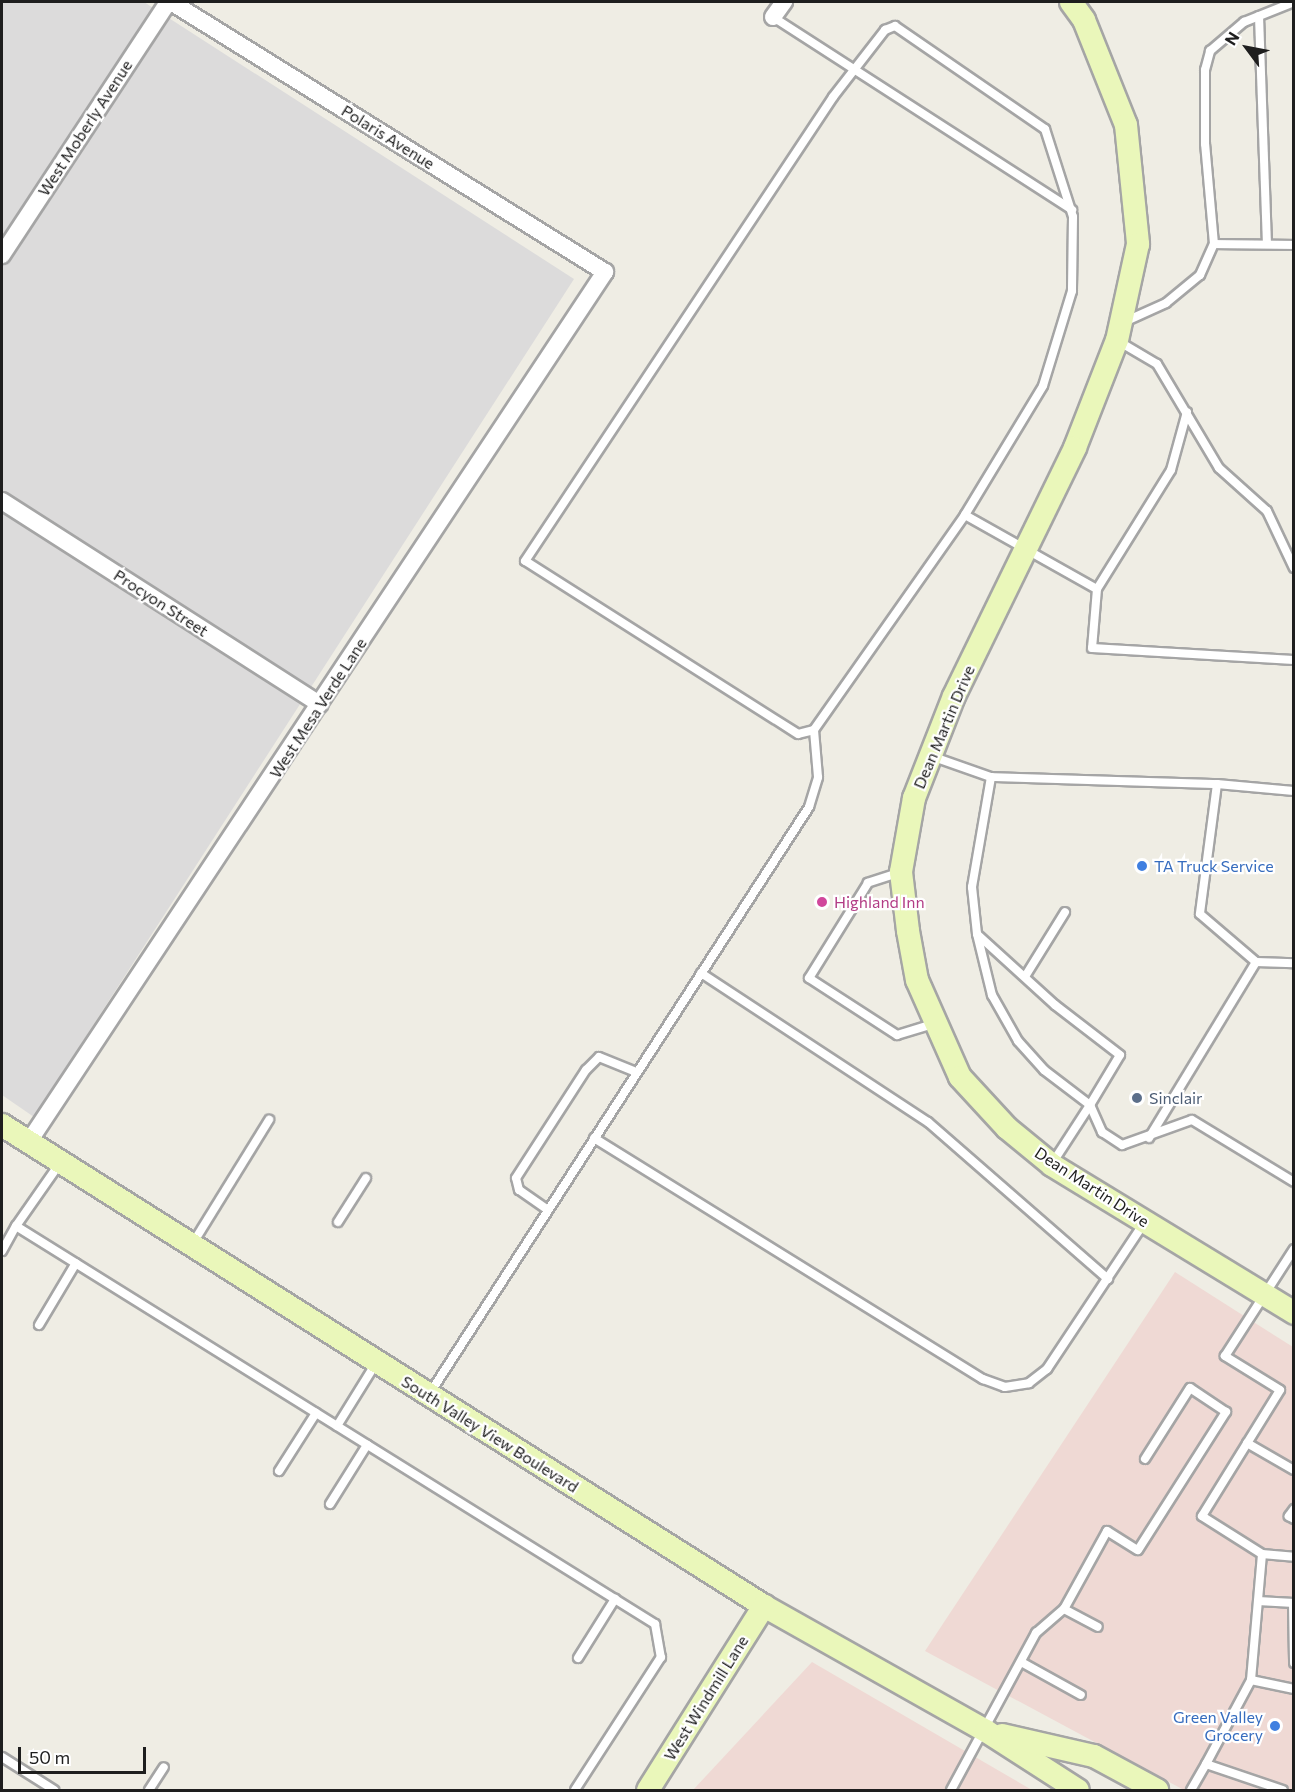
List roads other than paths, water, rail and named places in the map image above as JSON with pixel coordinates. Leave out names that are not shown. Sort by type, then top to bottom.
[{"type":"main road","name":"Dean Martin Drive","points":[[1071,2],[1084,20],[1126,124],[1138,244],[1119,332],[1075,447],[954,696],[914,798],[901,872],[917,980],[960,1077],[1006,1128],[1052,1164],[1293,1313]]},
{"type":"main road","name":"South Valley View Boulevard","points":[[2,1125],[764,1606],[986,1731],[1078,1791]]},
{"type":"main road","name":"West Windmill Lane","points":[[648,1791],[764,1606]]},
{"type":"main road","name":"South Valley View Boulevard","points":[[986,1731],[1094,1756],[1157,1791]]},
{"type":"street","name":"West Moberly Avenue","points":[[2,255],[169,2]]},
{"type":"street","name":"Polaris Avenue","points":[[169,2],[605,272]]},
{"type":"street","points":[[774,17],[784,2]]},
{"type":"street","name":"West Mesa Verde Lane","points":[[28,1143],[605,272]]},
{"type":"street","name":"Procyon Street","points":[[2,501],[320,704]]},
{"type":"lane","points":[[1293,2],[1259,16],[1223,38],[1210,51],[1205,70],[1205,144],[1214,244],[1200,275],[1166,303],[1119,332],[1156,364],[1219,468],[1267,511],[1293,568]]},
{"type":"lane","points":[[1259,16],[1267,244]]},
{"type":"lane","points":[[774,17],[1072,210]]},
{"type":"lane","points":[[428,1395],[809,807],[818,777],[814,730],[965,515],[1043,386],[1072,291],[1072,210],[1045,129],[895,26],[885,30],[854,70],[525,561],[798,734],[814,730]]},
{"type":"lane","points":[[1214,244],[1293,244]]},
{"type":"lane","points":[[1187,412],[1171,470],[1097,589],[1092,648],[1293,660]]},
{"type":"lane","points":[[965,515],[1025,551],[1097,589]]},
{"type":"lane","points":[[930,756],[991,777],[1217,784],[1293,791]]},
{"type":"lane","points":[[991,777],[972,887],[977,934],[992,995],[1018,1041],[1044,1070],[1090,1105],[1102,1132],[1122,1145],[1148,1139],[1192,1120],[1293,1182]]},
{"type":"lane","points":[[1217,784],[1200,914],[1256,962],[1293,963]]},
{"type":"lane","points":[[901,872],[868,883],[809,978],[897,1035],[935,1023]]},
{"type":"lane","points":[[1026,975],[1065,912]]},
{"type":"lane","points":[[977,934],[1026,975],[1055,1005],[1120,1055],[1052,1164]]},
{"type":"lane","points":[[1148,1139],[1256,962]]},
{"type":"lane","points":[[701,973],[928,1122],[1108,1279]]},
{"type":"lane","points":[[548,1210],[519,1190],[516,1178],[586,1070],[600,1057],[636,1072]]},
{"type":"lane","points":[[191,1246],[269,1120]]},
{"type":"lane","points":[[594,1138],[973,1373],[1005,1387],[1029,1383],[1047,1369],[1145,1222]]},
{"type":"lane","points":[[2,1251],[16,1226],[60,1163]]},
{"type":"lane","points":[[338,1222],[366,1178]]},
{"type":"lane","points":[[16,1226],[655,1624],[661,1657],[575,1791]]},
{"type":"lane","points":[[1293,1250],[1225,1356],[1280,1390],[1202,1516],[1262,1554],[1293,1557]]},
{"type":"lane","points":[[39,1325],[76,1263]]},
{"type":"lane","points":[[337,1426],[376,1362]]},
{"type":"lane","points":[[951,1791],[1023,1663],[1036,1633],[1064,1609],[1107,1532],[1138,1550],[1226,1412],[1190,1388],[1145,1459]]},
{"type":"lane","points":[[279,1471],[316,1413]]},
{"type":"lane","points":[[1247,1443],[1293,1470]]},
{"type":"lane","points":[[330,1504],[367,1445]]},
{"type":"lane","points":[[1293,1509],[1289,1516],[1293,1519]]},
{"type":"lane","points":[[1191,1791],[1251,1680],[1262,1554]]},
{"type":"lane","points":[[578,1658],[615,1599]]},
{"type":"lane","points":[[1258,1601],[1293,1603],[1293,1663]]},
{"type":"lane","points":[[1064,1609],[1098,1627]]},
{"type":"lane","points":[[1023,1663],[1081,1695]]},
{"type":"lane","points":[[1251,1680],[1293,1689]]},
{"type":"lane","points":[[2,1757],[54,1791]]},
{"type":"lane","points":[[1206,1764],[1283,1791]]},
{"type":"lane","points":[[149,1791],[164,1767]]},
{"type":"place","name":"TA Truck Service","points":[[1142,866]]},
{"type":"place","name":"Highland Inn","points":[[822,902]]},
{"type":"place","name":"Sinclair","points":[[1137,1098]]},
{"type":"place","name":"Green Valley Grocery","points":[[1275,1726]]}]
